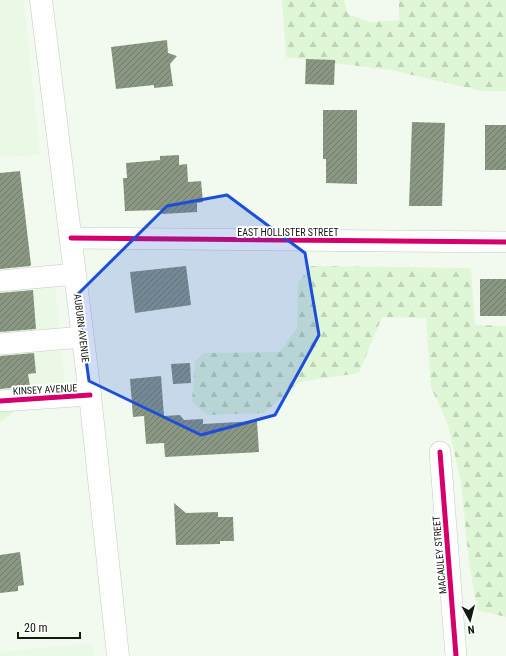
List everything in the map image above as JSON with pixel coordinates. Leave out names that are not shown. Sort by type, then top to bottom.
[{"type":"main road","name":"AUBURN AVENUE","points":[[41,0],[90,395],[118,656]]},
{"type":"street","name":"EAST HOLLISTER STREET","points":[[71,238],[506,242]]},
{"type":"street","points":[[0,281],[75,274]]},
{"type":"street","points":[[0,344],[83,337]]},
{"type":"street","name":"KINSEY AVENUE","points":[[0,401],[90,395]]},
{"type":"street","name":"MACAULEY STREET","points":[[440,452],[456,656]]},
{"type":"highlighted area","points":[[227,195],[305,253],[319,335],[275,415],[201,435],[89,381],[77,295],[167,206]]},
{"type":"shaded area","points":[[0,0],[22,0],[24,4],[40,155],[0,157]]},
{"type":"shaded area","points":[[54,272],[65,388],[0,391],[0,276]]},
{"type":"shaded area","points":[[92,643],[94,656],[0,656],[0,652]]},
{"type":"green space","points":[[282,0],[344,0],[348,14],[370,22],[399,20],[399,0],[506,0],[506,91],[482,91],[391,70],[286,57]]},
{"type":"green space","points":[[311,266],[471,268],[475,325],[506,326],[506,617],[477,610],[468,554],[461,482],[448,425],[431,387],[426,318],[382,317],[359,373],[300,382],[264,413],[207,415],[192,402],[195,361],[204,353],[280,352],[297,328],[298,283]]},
{"type":"green space","points":[[17,410],[0,422],[0,411]]},
{"type":"building","points":[[167,40],[168,53],[177,56],[170,64],[173,86],[154,88],[154,85],[116,89],[111,47]]},
{"type":"building","points":[[306,59],[335,60],[334,85],[305,84]]},
{"type":"building","points":[[323,110],[357,110],[357,184],[326,183],[326,159],[323,159]]},
{"type":"building","points":[[412,122],[445,123],[442,206],[409,206]]},
{"type":"building","points":[[485,125],[506,125],[506,170],[485,170]]},
{"type":"building","points":[[179,155],[179,165],[187,164],[188,182],[201,181],[203,202],[197,203],[197,212],[162,214],[162,210],[125,211],[123,178],[127,178],[126,163],[160,160],[160,156]]},
{"type":"building","points":[[20,171],[31,265],[0,269],[0,173]]},
{"type":"building","points":[[186,266],[191,305],[135,313],[130,272]]},
{"type":"building","points":[[480,279],[506,279],[506,316],[480,316]]},
{"type":"building","points":[[33,290],[36,329],[0,332],[0,293]]},
{"type":"building","points":[[34,353],[36,373],[28,374],[30,386],[0,389],[0,356]]},
{"type":"building","points":[[190,363],[191,383],[173,384],[171,364]]},
{"type":"building","points":[[161,376],[164,416],[180,415],[184,420],[203,419],[203,424],[257,421],[259,452],[165,457],[164,443],[146,444],[144,416],[133,417],[130,379]]},
{"type":"building","points":[[174,503],[186,513],[218,512],[218,517],[233,517],[234,541],[220,541],[220,544],[176,545]]},
{"type":"building","points":[[20,552],[24,585],[18,586],[18,591],[0,593],[0,555]]},
{"type":"cycle path","points":[[71,238],[506,242]]},
{"type":"cycle path","points":[[0,401],[90,395]]},
{"type":"cycle path","points":[[440,452],[456,656]]}]
